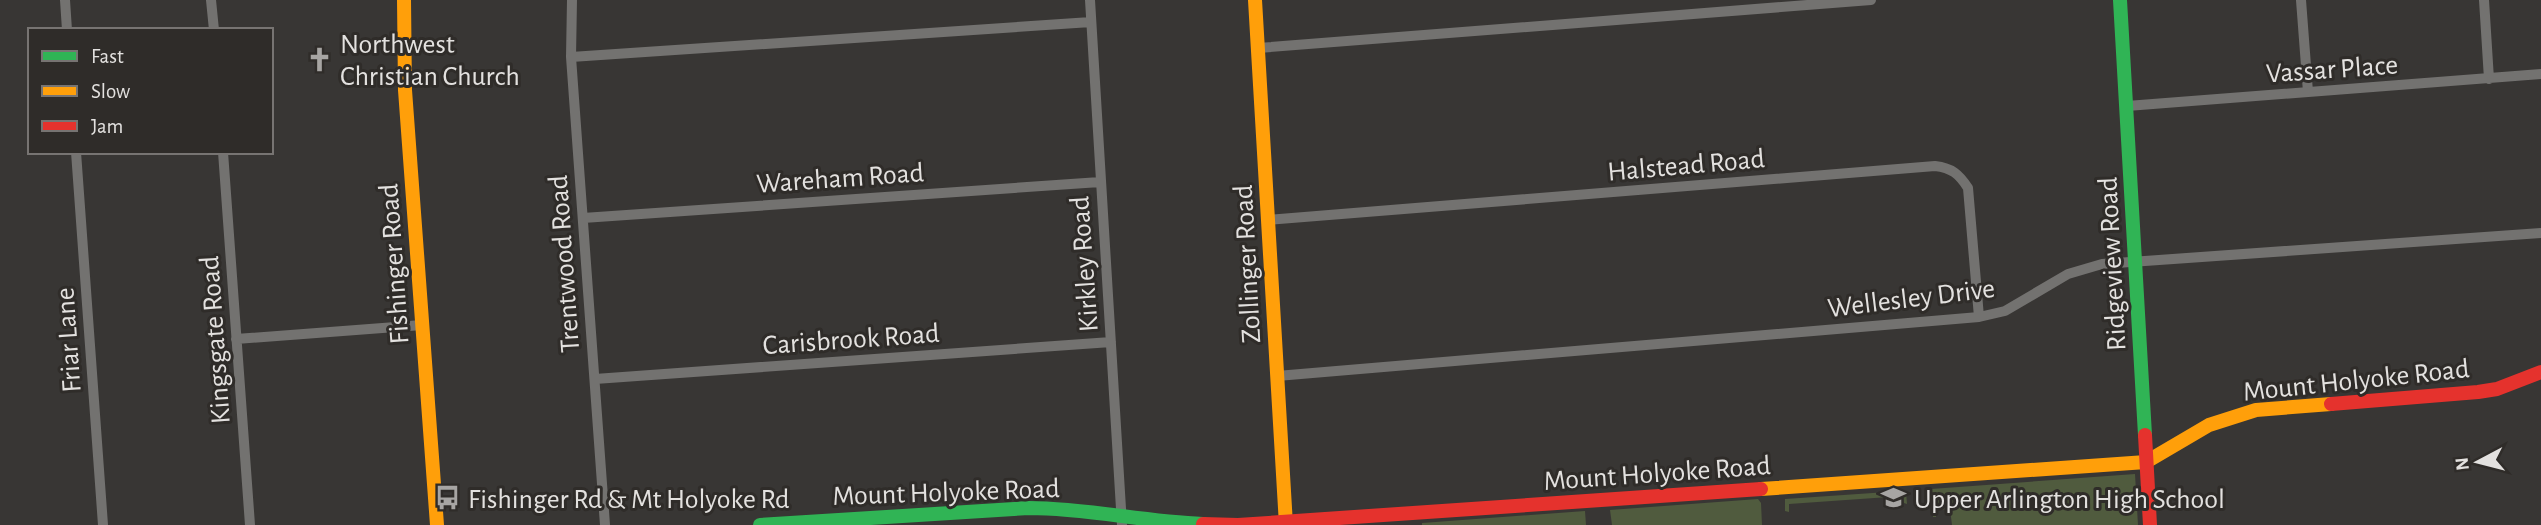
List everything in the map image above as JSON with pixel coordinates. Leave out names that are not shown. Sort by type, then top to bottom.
[{"type":"street","points":[[65,0],[67,28]]},
{"type":"street","points":[[211,0],[214,28]]},
{"type":"street","name":"Fishinger Road","points":[[404,0],[405,90],[437,525]]},
{"type":"street","name":"Trentwood Road","points":[[572,0],[571,57],[606,525]]},
{"type":"street","name":"Kirkley Road","points":[[1090,0],[1121,520]]},
{"type":"street","name":"Zollinger Road","points":[[1255,0],[1286,523]]},
{"type":"street","points":[[1258,48],[1871,0]]},
{"type":"street","name":"Ridgeview Road","points":[[2120,0],[2150,525]]},
{"type":"street","points":[[2301,0],[2308,92]]},
{"type":"street","points":[[2484,0],[2489,79]]},
{"type":"street","points":[[571,57],[1091,22]]},
{"type":"street","name":"Vassar Place","points":[[2126,106],[2541,74]]},
{"type":"street","name":"Friar Lane","points":[[76,154],[103,525]]},
{"type":"street","name":"Kingsgate Road","points":[[223,154],[250,525]]},
{"type":"street","name":"Halstead Road","points":[[1268,220],[1935,166],[1949,168],[1961,176],[1968,188],[1979,317]]},
{"type":"street","name":"Wareham Road","points":[[583,218],[1100,182]]},
{"type":"street","name":"Wellesley Drive","points":[[1277,376],[1979,317],[2005,311],[2054,281],[2083,268],[2541,233]]},
{"type":"street","points":[[236,339],[422,325]]},
{"type":"street","name":"Carisbrook Road","points":[[595,379],[1111,342]]},
{"type":"street","name":"Mount Holyoke Road","points":[[760,525],[998,509],[1058,508],[1121,520],[1286,523],[2146,462],[2209,425],[2256,410],[2478,392],[2497,389],[2541,372]]},
{"type":"green space","points":[[2135,474],[2138,525],[1952,525],[1950,509],[1936,510],[1936,517],[1933,517],[1931,489]]},
{"type":"green space","points":[[1906,491],[1907,504],[1904,503],[1903,496],[1789,504],[1789,512],[1785,511],[1785,499]]},
{"type":"green space","points":[[1758,499],[1761,503],[1762,525],[1612,525],[1610,510]]},
{"type":"green space","points":[[1585,511],[1586,525],[1422,525],[1422,523]]},
{"type":"traffic: fast","points":[[2120,0],[2145,435]]},
{"type":"traffic: fast","points":[[760,525],[1029,508],[1203,524]]},
{"type":"traffic: slow","points":[[404,0],[405,90],[437,525]]},
{"type":"traffic: slow","points":[[1255,0],[1286,525]]},
{"type":"traffic: slow","points":[[1761,489],[2146,462],[2209,425],[2256,410],[2331,404]]},
{"type":"traffic: jam","points":[[2331,404],[2478,392],[2497,389],[2541,372]]},
{"type":"traffic: jam","points":[[2145,435],[2150,525]]},
{"type":"traffic: jam","points":[[1203,524],[1238,525],[1761,489]]},
{"type":"place","name":"Northwest Christian Church","points":[[320,59]]},
{"type":"place","name":"Fishinger Rd & Mt Holyoke Rd","points":[[448,498]]},
{"type":"place","name":"Upper Arlington High School","points":[[1894,498]]}]
